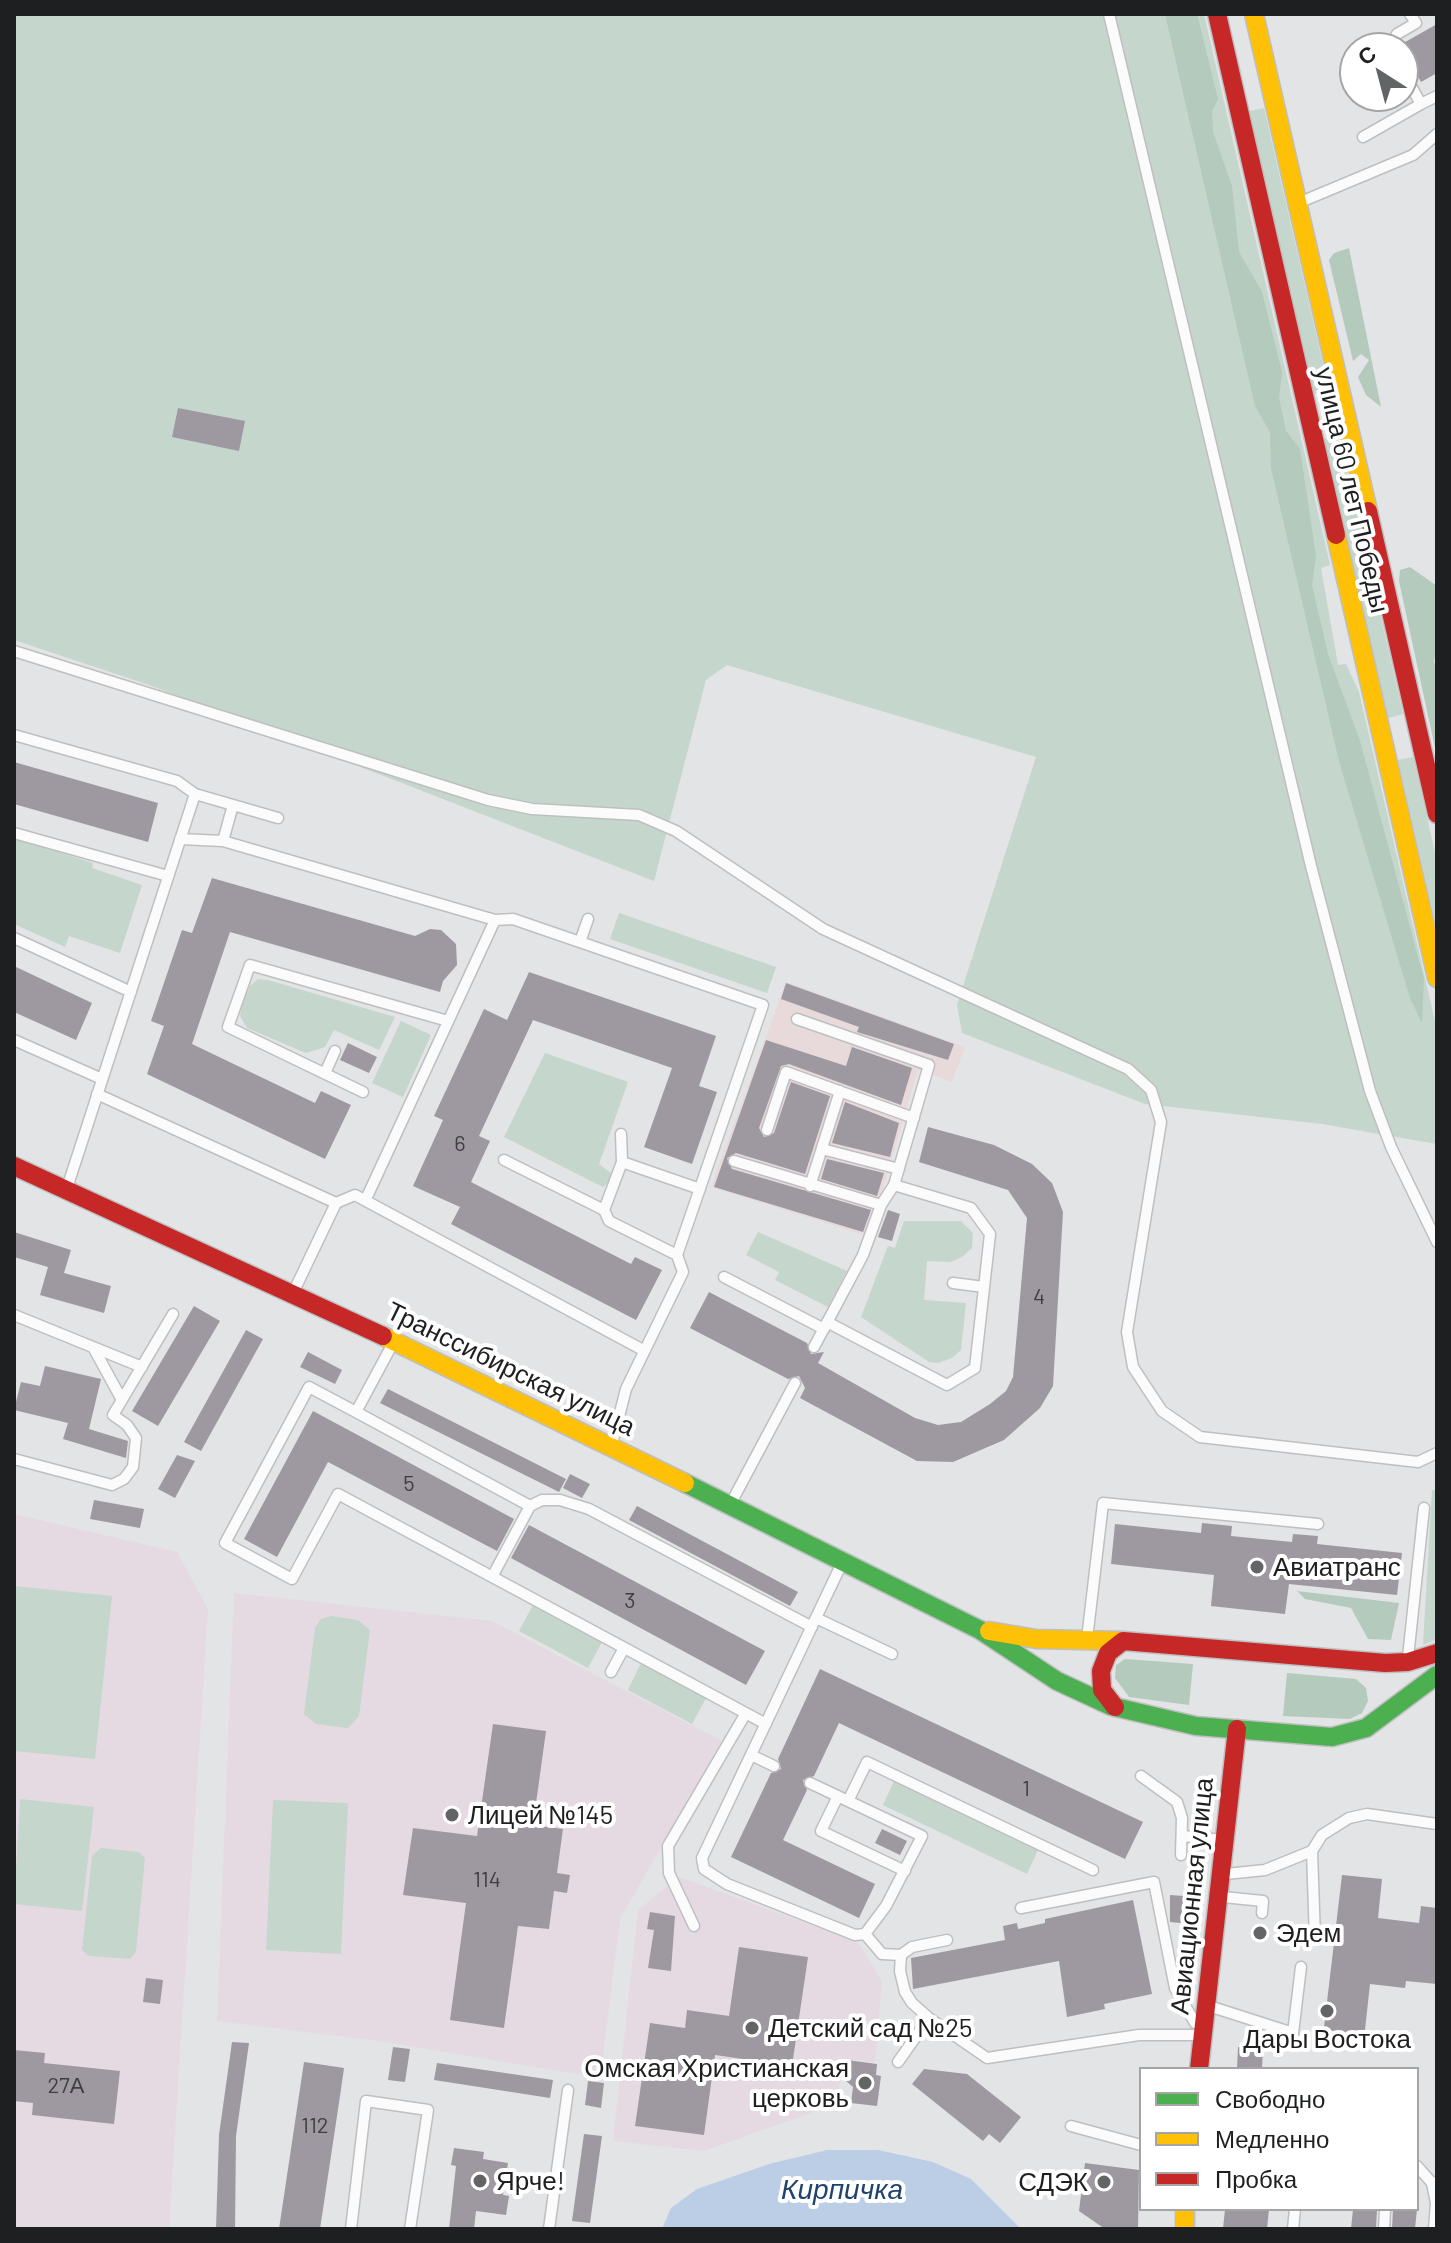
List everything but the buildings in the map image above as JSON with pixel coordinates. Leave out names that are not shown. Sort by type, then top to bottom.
[{"type":"main road","name":"улица 60 лет Победы","points":[[1217,14],[1437,978]]},
{"type":"main road","name":"улица 60 лет Победы","points":[[1254,14],[1437,814]]},
{"type":"main road","points":[[1308,416],[1344,408]]},
{"type":"main road","name":"Транссибирская улица","points":[[14,1166],[293,1293],[612,1446],[980,1630]]},
{"type":"main road","points":[[980,1630],[1036,1639],[1123,1641],[1353,1660],[1408,1662],[1437,1653]]},
{"type":"main road","points":[[980,1630],[1057,1681],[1111,1706],[1196,1726],[1332,1737],[1366,1728],[1437,1675]]},
{"type":"main road","points":[[1111,1706],[1102,1690],[1101,1671],[1108,1653],[1123,1641]]},
{"type":"main road","points":[[1353,1660],[1369,1672],[1376,1686],[1377,1711],[1366,1728]]},
{"type":"main road","name":"Авиационная улица","points":[[1199,2067],[1237,1729]]},
{"type":"lane","points":[[1109,14],[1311,866],[1370,1091],[1391,1147],[1437,1242]]},
{"type":"lane","points":[[1400,32],[1416,23],[1410,14]]},
{"type":"lane","points":[[1363,137],[1437,96]]},
{"type":"lane","points":[[1419,100],[1421,104]]},
{"type":"lane","points":[[1297,204],[1413,155],[1437,134]]},
{"type":"lane","points":[[14,651],[488,800],[532,809],[639,815],[676,831],[823,929],[953,986],[1128,1069],[1151,1090],[1161,1122],[1127,1332],[1133,1367],[1162,1411],[1200,1437],[1418,1462],[1437,1453]]},
{"type":"lane","points":[[14,735],[177,781],[195,794],[278,818]]},
{"type":"lane","points":[[67,1188],[195,794]]},
{"type":"lane","points":[[223,841],[233,805]]},
{"type":"lane","points":[[14,833],[168,876]]},
{"type":"lane","points":[[180,839],[223,841],[495,920],[513,919],[763,1005],[677,1255],[683,1272],[626,1389],[612,1446]]},
{"type":"lane","points":[[580,942],[588,919]]},
{"type":"lane","points":[[366,1199],[495,920]]},
{"type":"lane","points":[[14,938],[131,992]]},
{"type":"lane","points":[[363,1092],[228,1027],[250,965],[448,1021]]},
{"type":"lane","points":[[797,1019],[929,1065],[894,1185],[881,1205],[863,1255],[814,1347]]},
{"type":"lane","points":[[14,1040],[102,1079]]},
{"type":"lane","points":[[325,1073],[335,1051]]},
{"type":"lane","points":[[767,1130],[786,1072],[914,1118]]},
{"type":"lane","points":[[810,1186],[840,1091]]},
{"type":"lane","points":[[97,1094],[336,1203]]},
{"type":"lane","points":[[604,1210],[622,1162],[621,1134]]},
{"type":"lane","points":[[822,1149],[899,1169]]},
{"type":"lane","points":[[504,1160],[604,1210],[609,1221],[677,1255]]},
{"type":"lane","points":[[734,1161],[881,1205]]},
{"type":"lane","points":[[622,1162],[700,1189]]},
{"type":"lane","points":[[724,1277],[947,1385],[975,1368],[990,1234],[971,1208],[894,1185]]},
{"type":"lane","points":[[293,1293],[336,1203],[345,1196],[366,1199],[643,1350]]},
{"type":"lane","points":[[953,1283],[984,1287]]},
{"type":"lane","points":[[14,1459],[112,1485],[124,1479],[133,1467],[136,1438],[127,1425],[113,1415],[173,1314]]},
{"type":"lane","points":[[14,1315],[142,1367]]},
{"type":"lane","points":[[356,1412],[394,1342]]},
{"type":"lane","points":[[93,1347],[122,1400]]},
{"type":"lane","points":[[730,1506],[795,1383]]},
{"type":"lane","points":[[530,1506],[309,1387],[225,1543],[292,1579],[338,1494],[766,1724]]},
{"type":"lane","points":[[492,1577],[530,1506],[542,1500],[560,1500],[589,1509],[814,1622],[892,1654]]},
{"type":"lane","points":[[1087,1641],[1103,1503],[1318,1524]]},
{"type":"lane","points":[[1408,1662],[1424,1508]]},
{"type":"lane","points":[[810,1783],[922,1836],[879,1917],[865,1934],[855,1935],[727,1884],[704,1869],[702,1858],[842,1563]]},
{"type":"lane","points":[[611,1672],[624,1648]]},
{"type":"lane","points":[[694,1926],[669,1873],[668,1846],[746,1713]]},
{"type":"lane","points":[[751,1755],[774,1766]]},
{"type":"lane","points":[[905,1871],[821,1831],[867,1762],[1093,1870]]},
{"type":"lane","points":[[1141,1776],[1177,1802],[1183,1836],[1181,1855]]},
{"type":"lane","points":[[1220,1874],[1265,1870],[1312,1851],[1322,1835],[1349,1818],[1367,1814],[1437,1824]]},
{"type":"lane","points":[[1183,1836],[1224,1840]]},
{"type":"lane","points":[[1312,1851],[1317,1919],[1315,1939]]},
{"type":"lane","points":[[1021,1908],[1154,1882],[1175,1988],[1203,2035]]},
{"type":"lane","points":[[1217,1896],[1263,1901],[1262,1913]]},
{"type":"lane","points":[[865,1934],[882,1954],[901,1955],[912,1947],[947,1940]]},
{"type":"lane","points":[[901,1955],[900,1971],[905,1992],[912,2003],[987,2058],[1139,2035],[1203,2035]]},
{"type":"lane","points":[[1206,2006],[1293,2033],[1301,1967]]},
{"type":"lane","points":[[898,2062],[929,2018]]},
{"type":"lane","points":[[549,2229],[568,2090]]},
{"type":"lane","points":[[351,2229],[366,2101],[428,2110],[410,2229]]},
{"type":"lane","points":[[1071,2126],[1139,2144]]},
{"type":"lane","points":[[1419,2168],[1434,2183],[1434,2229]]},
{"type":"shaded area","points":[[14,14],[1204,14],[1330,565],[1321,568],[1338,665],[1346,664],[1359,692],[1437,1030],[1437,1144],[1322,1124],[1145,1104],[962,1033],[957,1005],[1036,757],[727,665],[706,680],[654,881],[152,686],[14,640]]},
{"type":"shaded area","points":[[1264,108],[1329,390],[1314,394],[1249,111]]},
{"type":"shaded area","points":[[1339,435],[1403,714],[1388,718],[1324,439]]},
{"type":"shaded area","points":[[1413,757],[1437,861],[1437,930],[1398,760]]},
{"type":"shaded area","points":[[14,838],[93,863],[92,868],[142,885],[120,953],[69,936],[65,947],[14,924]]},
{"type":"shaded area","points":[[619,913],[776,967],[767,993],[610,939]]},
{"type":"shaded area","points":[[258,979],[395,1017],[379,1050],[334,1030],[325,1047],[306,1053],[247,1028],[240,1016],[242,1005],[250,986]]},
{"type":"shaded area","points":[[786,982],[965,1047],[952,1082],[918,1070],[881,1195],[864,1235],[711,1187]]},
{"type":"shaded area","points":[[401,1021],[431,1035],[403,1097],[372,1083]]},
{"type":"shaded area","points":[[545,1053],[628,1082],[599,1164],[611,1173],[611,1180],[603,1187],[504,1137]]},
{"type":"shaded area","points":[[904,1221],[961,1221],[973,1233],[972,1248],[962,1257],[950,1262],[927,1261],[924,1300],[966,1303],[961,1350],[952,1358],[938,1363],[929,1362],[861,1317],[888,1246],[895,1248]]},
{"type":"shaded area","points":[[758,1232],[847,1271],[828,1307],[775,1280],[779,1272],[746,1255]]},
{"type":"shaded area","points":[[1432,1490],[1437,1490],[1437,1639],[1423,1645]]},
{"type":"shaded area","points":[[14,1514],[177,1552],[208,1609],[169,2229],[14,2229]]},
{"type":"shaded area","points":[[14,1586],[112,1596],[95,1759],[14,1751]]},
{"type":"shaded area","name":"Лицей №145","points":[[234,1593],[492,1621],[722,1741],[620,1919],[602,2063],[584,2075],[378,2041],[217,2021]]},
{"type":"shaded area","points":[[533,1605],[602,1642],[588,1668],[519,1631]]},
{"type":"shaded area","points":[[331,1616],[358,1620],[370,1630],[359,1716],[348,1728],[316,1724],[304,1714],[315,1628],[321,1619]]},
{"type":"shaded area","points":[[641,1663],[706,1698],[692,1724],[628,1690]]},
{"type":"shaded area","points":[[894,1781],[1038,1850],[1027,1874],[883,1805]]},
{"type":"shaded area","points":[[20,1799],[94,1807],[82,1911],[14,1904]]},
{"type":"shaded area","points":[[273,1800],[348,1803],[341,1954],[266,1950]]},
{"type":"shaded area","points":[[101,1848],[139,1852],[145,1858],[136,1952],[130,1959],[89,1956],[82,1950],[92,1856]]},
{"type":"shaded area","name":"Детский сад №25","points":[[679,1877],[856,1941],[864,1951],[882,1981],[875,2062],[844,2059],[836,2104],[704,2151],[613,2141],[638,1910]]},
{"type":"green space","points":[[1165,14],[1197,14],[1218,99],[1212,111],[1213,132],[1232,186],[1239,252],[1262,292],[1282,372],[1279,398],[1286,431],[1300,449],[1316,556],[1312,585],[1328,654],[1360,741],[1424,979],[1422,1023],[1410,998],[1339,761],[1271,468],[1270,432],[1255,406]]},
{"type":"green space","points":[[1349,248],[1381,407],[1366,395],[1358,377],[1369,360],[1361,354],[1353,361],[1329,260],[1334,253]]},
{"type":"green space","points":[[1410,567],[1437,586],[1437,651],[1434,661],[1437,674],[1437,757],[1399,581],[1400,570]]},
{"type":"green space","points":[[1297,1591],[1399,1603],[1391,1640],[1368,1639],[1351,1608],[1305,1599]]},
{"type":"green space","points":[[1125,1659],[1193,1664],[1189,1705],[1129,1697],[1115,1678],[1116,1665]]},
{"type":"green space","points":[[1287,1673],[1356,1679],[1366,1688],[1368,1701],[1362,1713],[1350,1719],[1283,1716]]},
{"type":"water","name":"Кирпичка","points":[[827,2150],[878,2150],[933,2162],[971,2179],[1021,2229],[662,2229],[671,2208],[697,2189],[769,2164]]},
{"type":"traffic: fast","points":[[685,1483],[980,1630],[1057,1681],[1111,1706]]},
{"type":"traffic: fast","points":[[1115,1707],[1196,1726],[1332,1737],[1366,1728],[1437,1675]]},
{"type":"traffic: slow","points":[[1254,14],[1368,511]]},
{"type":"traffic: slow","points":[[1336,535],[1437,978]]},
{"type":"traffic: slow","points":[[383,1336],[685,1483]]},
{"type":"traffic: slow","points":[[989,1631],[1036,1639],[1123,1641]]},
{"type":"traffic: slow","points":[[1185,2211],[1185,2229]]},
{"type":"traffic: jam","points":[[1217,14],[1336,535]]},
{"type":"traffic: jam","points":[[1368,511],[1437,814]]},
{"type":"traffic: jam","points":[[14,1166],[383,1336]]},
{"type":"traffic: jam","points":[[1115,1707],[1102,1690],[1101,1671],[1108,1653],[1123,1641],[1385,1663],[1408,1662],[1437,1653]]},
{"type":"traffic: jam","points":[[1199,2067],[1237,1729]]},
{"type":"place","name":"Авиатранс","points":[[1257,1567]]},
{"type":"place","name":"Лицей №145","points":[[452,1815]]},
{"type":"place","name":"Эдем","points":[[1260,1933]]},
{"type":"place","name":"Дары Востока","points":[[1327,2011]]},
{"type":"place","name":"Детский сад №25","points":[[752,2028]]},
{"type":"place","name":"Омская Христианская церковь","points":[[865,2083]]},
{"type":"place","name":"Ярче!","points":[[480,2181]]},
{"type":"place","name":"СДЭК","points":[[1104,2182]]}]
